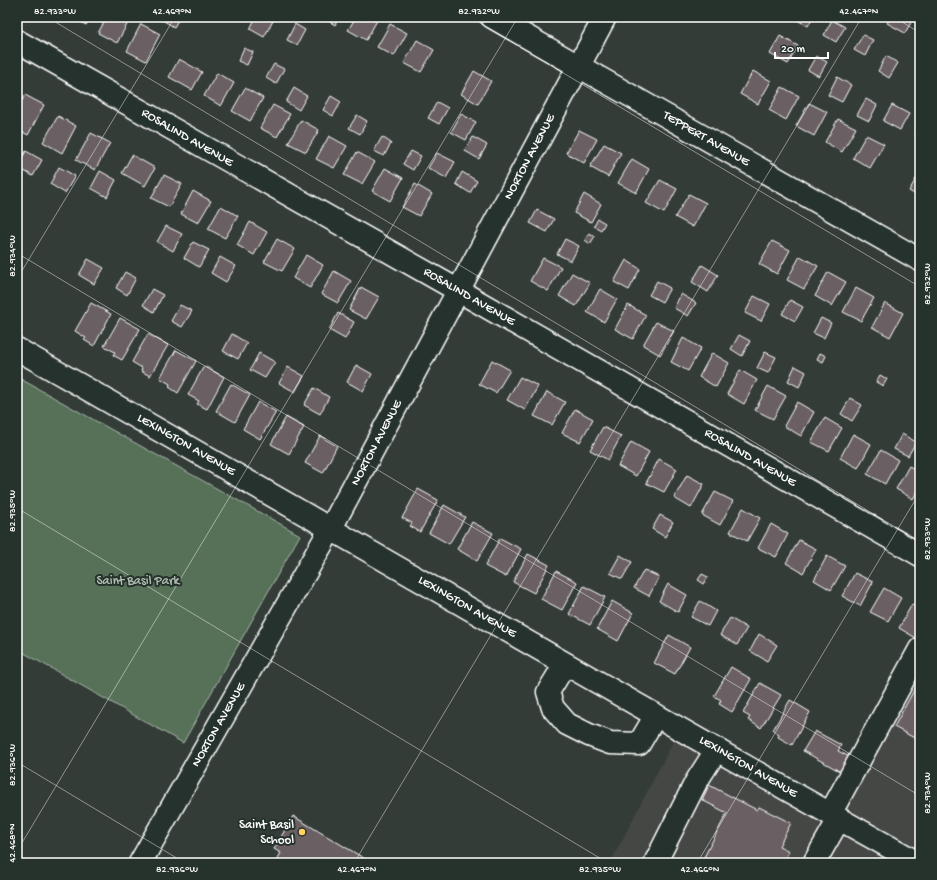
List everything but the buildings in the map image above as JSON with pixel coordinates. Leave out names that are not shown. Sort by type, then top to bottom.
[{"type":"street","name":"TEPPERT AVENUE","points":[[492,17],[920,260]]},
{"type":"street","name":"NORTON AVENUE","points":[[140,863],[331,528],[605,17]]},
{"type":"street","name":"ROSALIND AVENUE","points":[[17,41],[459,291],[920,555]]},
{"type":"street","name":"LEXINGTON AVENUE","points":[[17,349],[331,528],[565,664],[918,863]]},
{"type":"street","points":[[814,863],[834,817],[920,649]]},
{"type":"street","points":[[565,664],[548,692],[553,708],[567,724],[610,743],[639,744],[656,715]]},
{"type":"street","points":[[654,863],[696,782],[717,750]]},
{"type":"shaded area","points":[[920,637],[920,846],[911,863],[610,863],[675,738],[823,818]]},
{"type":"green space","name":"Saint Basil Park","points":[[17,377],[300,535],[183,743],[17,649]]},
{"type":"place","name":"Saint Basil School","points":[[302,832]]}]
